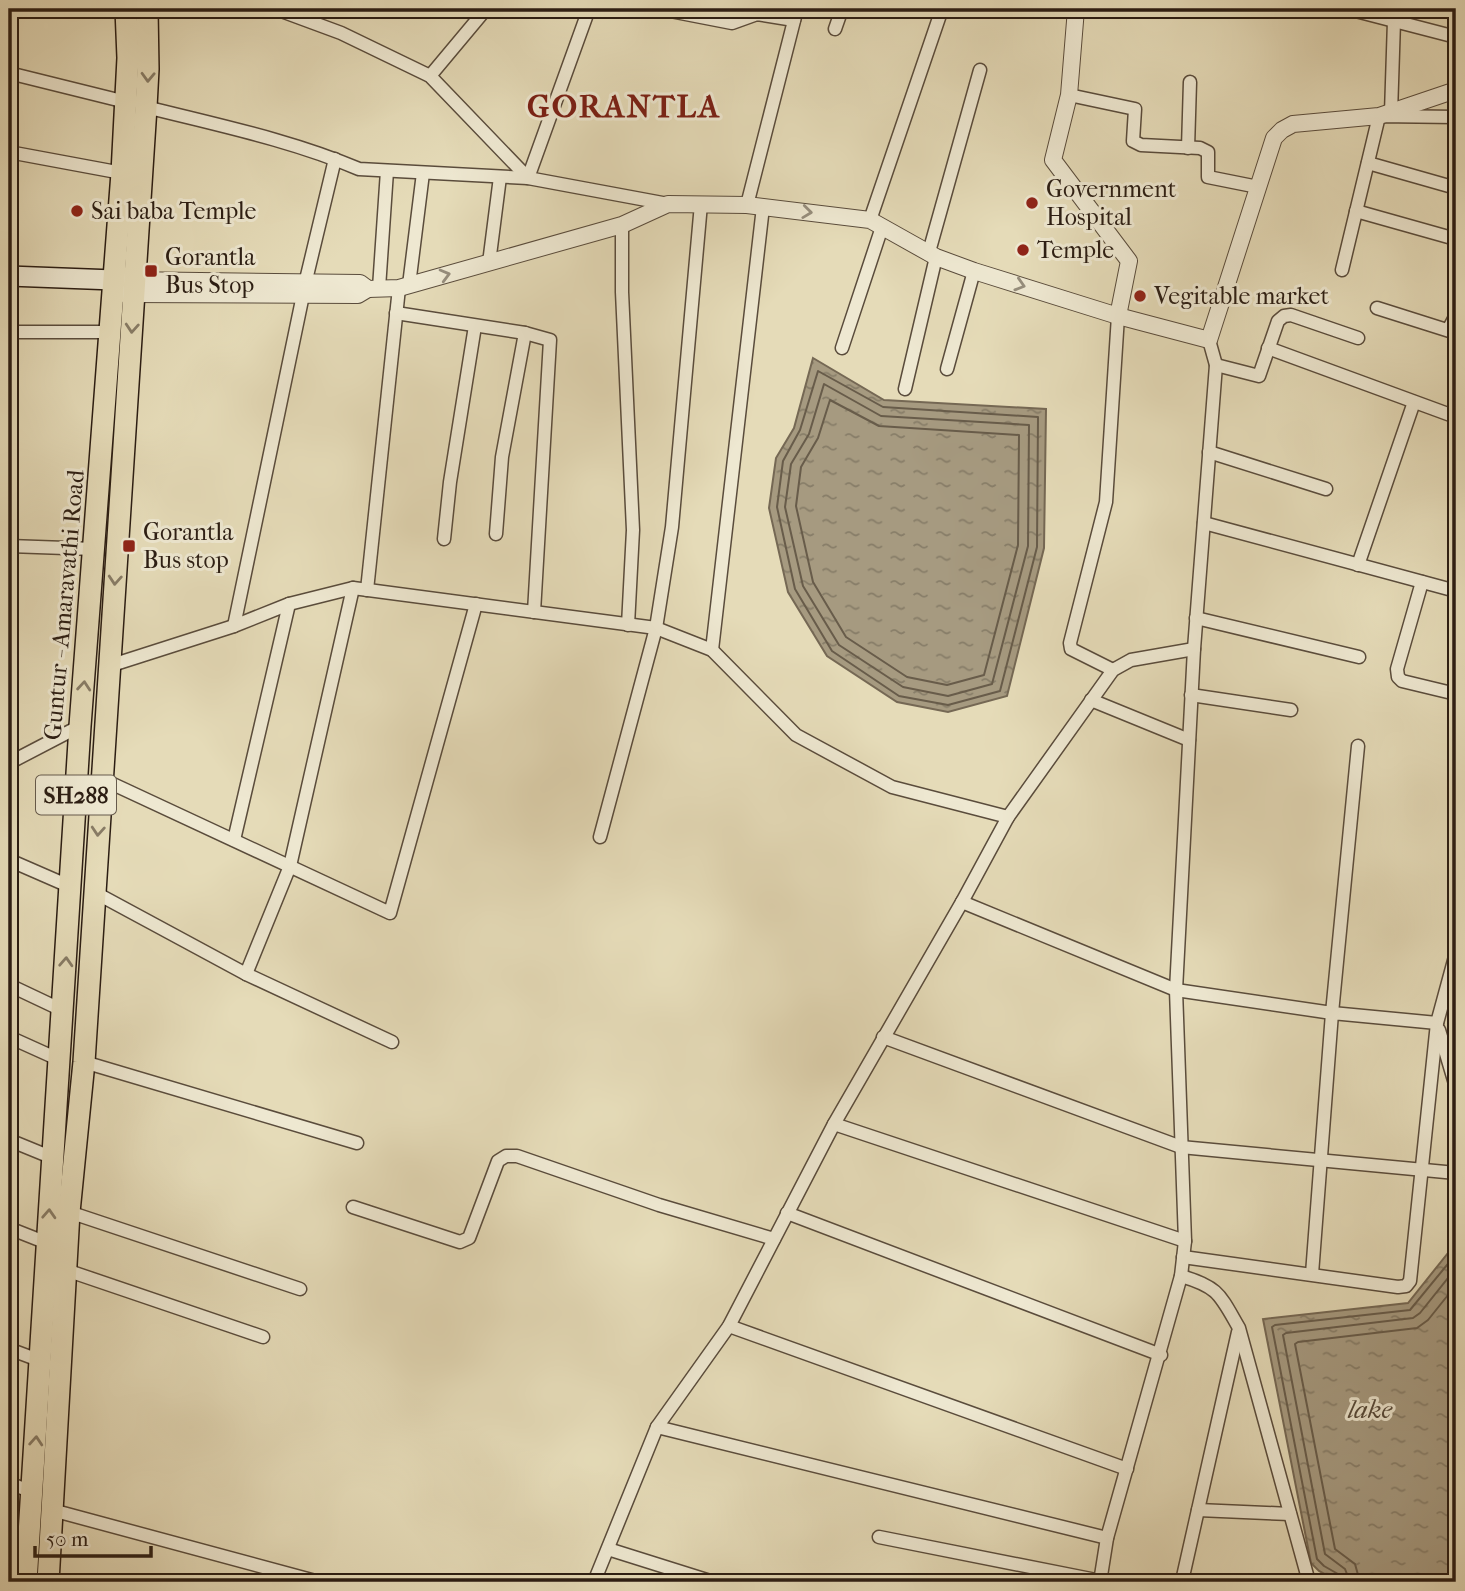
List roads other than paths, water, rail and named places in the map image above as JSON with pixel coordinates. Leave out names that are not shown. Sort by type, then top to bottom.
[{"type":"main road","name":"Guntur - Amaravathi Road","points":[[48,1582],[65,1270],[84,1062],[109,666],[124,287],[136,104],[126,9]]},
{"type":"main road","name":"Guntur - Amaravathi Road","points":[[26,1582],[80,726],[111,332],[124,287],[122,173],[136,104],[148,69],[146,9]]},
{"type":"main road","points":[[9,275],[124,287]]},
{"type":"street","points":[[276,9],[341,33],[430,76],[528,178]]},
{"type":"street","points":[[430,76],[486,9]]},
{"type":"street","points":[[528,178],[589,9]]},
{"type":"street","points":[[660,9],[732,23],[757,14],[796,14],[755,206],[712,650]]},
{"type":"street","points":[[835,29],[842,9]]},
{"type":"street","points":[[842,348],[876,224],[942,9]]},
{"type":"street","points":[[1076,9],[1069,95],[1053,160],[1129,261],[1118,316],[1106,502],[1070,643],[1071,649],[1113,670]]},
{"type":"street","points":[[1348,9],[1381,13],[1394,21],[1456,37]]},
{"type":"street","points":[[1342,270],[1367,163],[1385,114],[1394,21]]},
{"type":"street","points":[[905,389],[932,254],[980,71]]},
{"type":"street","points":[[9,73],[264,136],[359,169],[528,178],[668,204],[755,206],[876,224],[932,254],[974,271],[1118,316],[1209,340]]},
{"type":"street","points":[[1188,148],[1190,82]]},
{"type":"street","points":[[1385,114],[1456,90]]},
{"type":"street","points":[[1069,95],[1135,109],[1133,141],[1142,145],[1209,152],[1208,177],[1258,187]]},
{"type":"street","points":[[1100,1581],[1107,1538],[1181,1276],[1185,1241],[1177,990],[1191,695],[1216,365],[1209,340],[1274,138],[1282,130],[1293,124],[1385,114],[1456,117]]},
{"type":"street","points":[[9,152],[122,173]]},
{"type":"street","points":[[234,626],[304,289],[335,159]]},
{"type":"street","points":[[1367,163],[1456,188]]},
{"type":"street","points":[[373,288],[387,171]]},
{"type":"street","points":[[367,590],[396,313],[404,286],[423,173]]},
{"type":"street","points":[[489,263],[500,177]]},
{"type":"street","points":[[124,287],[304,289],[360,284],[373,288],[404,286],[622,225],[668,204]]},
{"type":"street","points":[[600,837],[656,628],[674,510],[701,204]]},
{"type":"street","points":[[1356,211],[1452,238]]},
{"type":"street","points":[[622,225],[622,292],[633,530],[628,625]]},
{"type":"street","points":[[947,369],[974,271]]},
{"type":"street","points":[[1377,308],[1452,332],[1456,315]]},
{"type":"street","points":[[396,313],[548,338],[551,345],[534,612]]},
{"type":"street","points":[[1216,365],[1259,376],[1278,321],[1284,316],[1291,315],[1358,338]]},
{"type":"street","points":[[444,539],[450,482],[475,326]]},
{"type":"street","points":[[9,332],[111,332]]},
{"type":"street","points":[[496,534],[502,457],[525,333]]},
{"type":"street","points":[[1268,348],[1456,416]]},
{"type":"street","points":[[1358,565],[1414,402]]},
{"type":"street","points":[[1209,453],[1326,489]]},
{"type":"street","points":[[1204,523],[1456,591]]},
{"type":"street","points":[[9,547],[94,549]]},
{"type":"street","points":[[1422,582],[1397,669],[1398,677],[1402,681],[1456,694]]},
{"type":"street","points":[[109,666],[234,626],[289,604],[353,588],[656,628],[712,650],[796,735],[892,787],[1008,817]]},
{"type":"street","points":[[246,974],[290,866],[353,588]]},
{"type":"street","points":[[234,840],[289,604]]},
{"type":"street","points":[[102,779],[390,913],[476,604]]},
{"type":"street","points":[[1196,618],[1359,657]]},
{"type":"street","points":[[594,1582],[657,1427],[729,1326],[834,1124],[1008,817],[1113,670],[1131,660],[1194,649]]},
{"type":"street","points":[[1191,695],[1291,710]]},
{"type":"street","points":[[1091,700],[1189,740]]},
{"type":"street","points":[[9,763],[80,726]]},
{"type":"street","points":[[1312,1274],[1332,1013],[1358,746]]},
{"type":"street","points":[[9,860],[71,887]]},
{"type":"street","points":[[94,892],[246,974],[392,1042]]},
{"type":"street","points":[[962,902],[1177,990],[1332,1013],[1437,1023]]},
{"type":"street","points":[[1183,1256],[1406,1286],[1410,1281],[1437,1023],[1456,953]]},
{"type":"street","points":[[9,985],[64,1011]]},
{"type":"street","points":[[1437,1023],[1456,1087]]},
{"type":"street","points":[[9,1037],[60,1060]]},
{"type":"street","points":[[883,1037],[1181,1147],[1456,1173]]},
{"type":"street","points":[[84,1062],[357,1143]]},
{"type":"street","points":[[834,1124],[1185,1241]]},
{"type":"street","points":[[9,1140],[53,1158]]},
{"type":"street","points":[[353,1207],[460,1242],[469,1238],[498,1161],[506,1156],[517,1156],[659,1205],[774,1239]]},
{"type":"street","points":[[69,1212],[300,1289]]},
{"type":"street","points":[[787,1213],[1161,1354]]},
{"type":"street","points":[[9,1227],[47,1243]]},
{"type":"street","points":[[65,1270],[263,1338]]},
{"type":"street","points":[[1181,1276],[1202,1282],[1219,1294],[1239,1328],[1309,1582]]},
{"type":"street","points":[[729,1326],[1127,1469]]},
{"type":"street","points":[[879,1537],[1100,1581],[1187,1582],[1198,1510],[1239,1328]]},
{"type":"street","points":[[9,1349],[41,1361]]},
{"type":"street","points":[[657,1427],[1107,1538]]},
{"type":"street","points":[[9,1483],[33,1492]]},
{"type":"street","points":[[52,1510],[319,1582]]},
{"type":"street","points":[[1198,1510],[1290,1514]]},
{"type":"street","points":[[608,1549],[713,1582]]},
{"type":"water","points":[[813,358],[884,400],[1046,409],[1044,548],[1007,696],[948,712],[897,702],[827,656],[788,592],[769,508],[776,458],[794,428]]},
{"type":"water","name":"lake","points":[[1456,1243],[1456,1582],[1339,1582],[1319,1571],[1311,1563],[1263,1319],[1408,1303]]},
{"type":"place","name":"Government Hospital","points":[[1032,203]]},
{"type":"place","name":"Sai baba Temple","points":[[77,211]]},
{"type":"place","name":"Temple","points":[[1023,250]]},
{"type":"place","name":"Gorantla Bus Stop","points":[[151,271]]},
{"type":"place","name":"Vegitable market","points":[[1140,296]]},
{"type":"place","name":"Gorantla Bus stop","points":[[129,546]]},
{"type":"district","name":"GORANTLA","points":[[624,106]]}]
